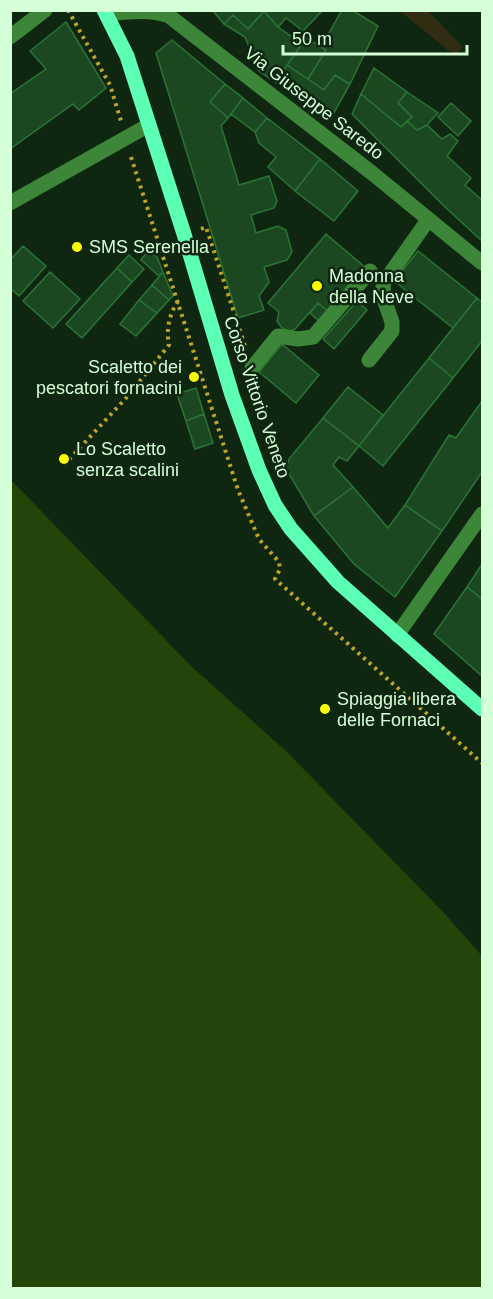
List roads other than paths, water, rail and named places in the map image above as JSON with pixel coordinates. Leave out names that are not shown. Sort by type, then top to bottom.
[{"type":"main road","name":"Corso Vittorio Veneto","points":[[105,12],[127,56],[232,395],[259,470],[275,505],[291,529],[338,582],[483,710]]},
{"type":"street","points":[[10,37],[45,10]]},
{"type":"street","name":"Via Giuseppe Saredo","points":[[105,12],[155,11],[169,16],[372,173],[483,263]]},
{"type":"street","points":[[10,203],[149,125]]},
{"type":"street","points":[[369,360],[392,332],[392,322],[384,299],[383,284],[428,220]]},
{"type":"street","points":[[252,368],[278,336],[298,339],[313,337],[370,271]]},
{"type":"street","points":[[397,635],[483,514]]},
{"type":"place","name":"SMS Serenella","points":[[77,247]]},
{"type":"place","name":"Madonna della Neve","points":[[317,286]]},
{"type":"place","name":"Scaletto dei pescatori fornacini","points":[[194,377]]},
{"type":"place","name":"Lo Scaletto senza scalini","points":[[64,459]]},
{"type":"place","name":"Spiaggia libera delle Fornaci","points":[[325,709]]}]
